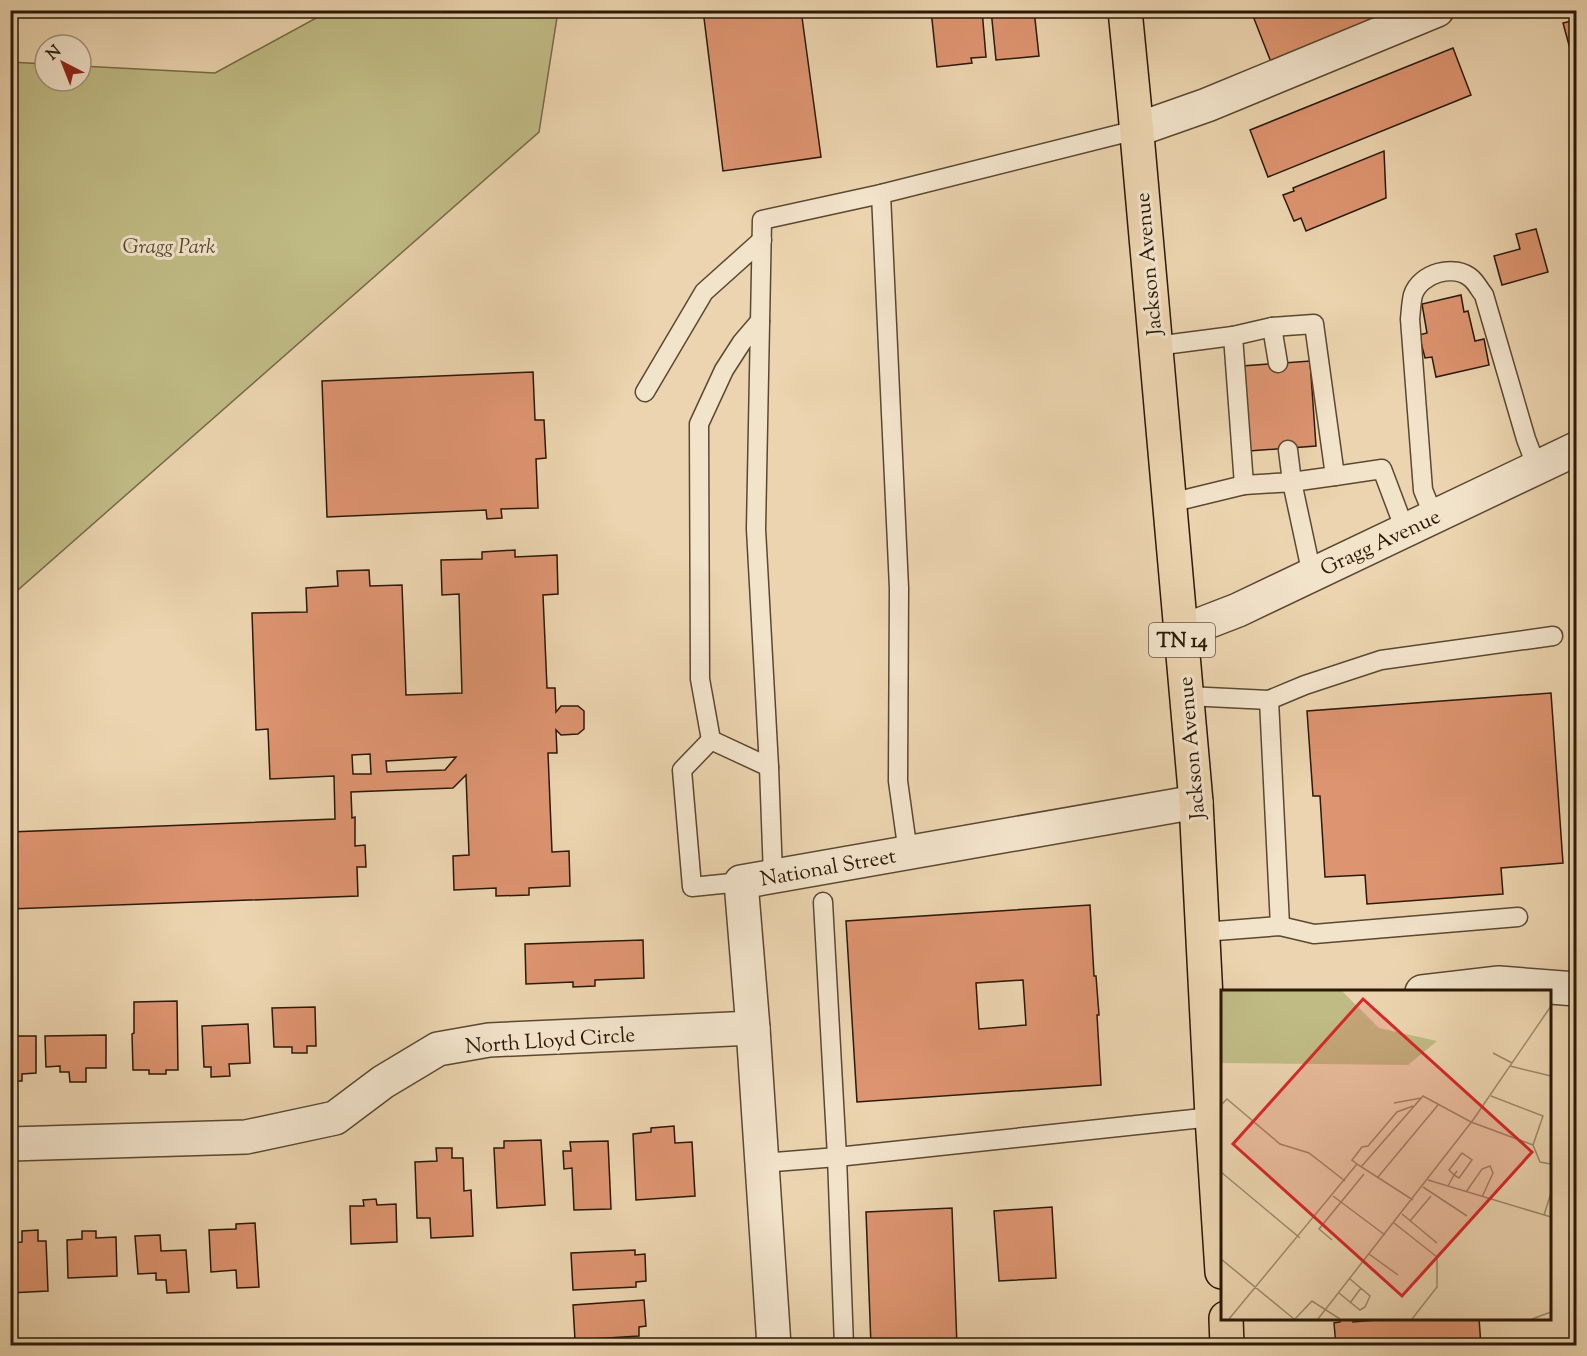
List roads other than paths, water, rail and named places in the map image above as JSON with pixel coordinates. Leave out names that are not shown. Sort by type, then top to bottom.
[{"type":"main road","name":"Jackson Avenue","points":[[1125,10],[1196,802],[1203,932],[1215,1016],[1212,1117],[1221,1256]]},
{"type":"main road","points":[[1226,1320],[1227,1346]]},
{"type":"street","points":[[1136,130],[1207,105],[1437,10]]},
{"type":"street","name":"Gragg Avenue","points":[[1181,632],[1238,610],[1576,449]]},
{"type":"street","name":"National Street","points":[[774,1346],[741,882],[1196,802]]},
{"type":"street","points":[[1437,990],[1499,982],[1576,989]]},
{"type":"street","name":"North Lloyd Circle","points":[[10,1144],[246,1137],[335,1118],[383,1082],[438,1048],[489,1040],[753,1028]]},
{"type":"lane","points":[[773,876],[756,529],[762,220],[880,194],[1136,130]]},
{"type":"lane","points":[[880,194],[899,588],[898,781],[908,853]]},
{"type":"lane","points":[[645,392],[704,292],[762,240]]},
{"type":"lane","points":[[1434,517],[1423,490],[1410,319],[1414,293],[1426,279],[1438,272],[1457,272],[1472,278],[1484,295],[1526,439],[1537,468]]},
{"type":"lane","points":[[711,740],[700,679],[699,424],[724,370],[742,342],[760,321]]},
{"type":"lane","points":[[1156,346],[1233,336],[1272,327],[1314,324],[1335,476]]},
{"type":"lane","points":[[1272,327],[1278,363]]},
{"type":"lane","points":[[1233,336],[1244,485]]},
{"type":"lane","points":[[1288,450],[1292,482],[1312,575]]},
{"type":"lane","points":[[1170,503],[1244,485],[1292,482],[1382,469],[1405,530]]},
{"type":"lane","points":[[1187,696],[1269,700],[1305,685],[1382,660],[1553,636]]},
{"type":"lane","points":[[1269,700],[1280,926]]},
{"type":"lane","points":[[711,740],[769,767]]},
{"type":"lane","points":[[711,740],[682,770],[692,887],[741,882]]},
{"type":"lane","points":[[823,902],[837,1157],[844,1346]]},
{"type":"lane","points":[[1203,932],[1280,926],[1314,934],[1518,916]]},
{"type":"lane","points":[[762,1163],[1212,1117]]},
{"type":"park label","name":"Gragg Park","points":[[169,246]]}]
